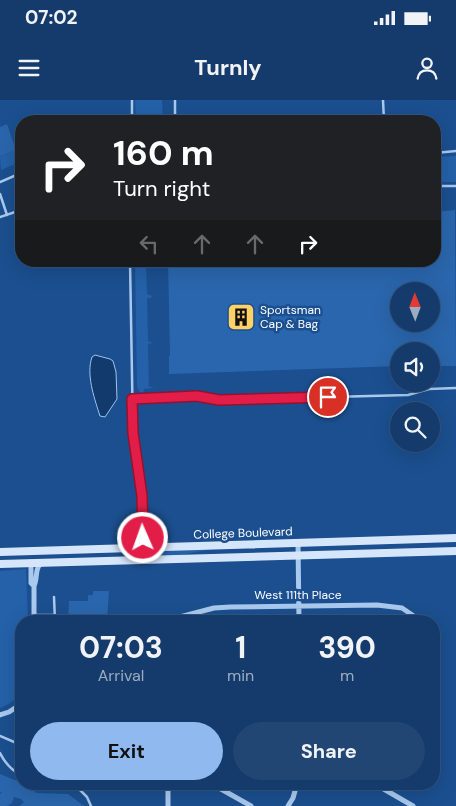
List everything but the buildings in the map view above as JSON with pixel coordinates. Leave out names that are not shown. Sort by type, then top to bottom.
[{"type":"main road","name":"College Boulevard","points":[[0,552],[456,538]]},
{"type":"main road","name":"College Boulevard","points":[[0,564],[456,551]]},
{"type":"street","points":[[298,542],[299,615]]},
{"type":"street","points":[[34,550],[37,568],[34,586],[34,615]]},
{"type":"street","points":[[34,586],[31,584],[36,562]]},
{"type":"street","name":"West 111th Place","points":[[187,615],[214,608],[259,605],[391,606],[407,611],[413,615]]},
{"type":"street","points":[[0,715],[15,709]]},
{"type":"street","points":[[168,790],[168,806]]},
{"type":"street","points":[[223,790],[251,806]]},
{"type":"street","points":[[288,806],[295,790]]},
{"type":"street","points":[[385,790],[413,806]]},
{"type":"lane","points":[[132,100],[132,115]]},
{"type":"lane","points":[[175,100],[175,115]]},
{"type":"lane","points":[[383,100],[384,115]]},
{"type":"lane","points":[[441,152],[456,151]]},
{"type":"lane","points":[[0,182],[15,176]]},
{"type":"lane","points":[[441,186],[456,186]]},
{"type":"lane","points":[[0,194],[7,215]]},
{"type":"lane","points":[[0,217],[15,212]]},
{"type":"lane","points":[[130,267],[133,433],[142,496],[144,547]]},
{"type":"lane","points":[[132,399],[197,396],[219,400],[408,395],[429,389],[456,388]]},
{"type":"lane","points":[[54,597],[55,615]]},
{"type":"lane","points":[[0,736],[15,742]]},
{"type":"lane","points":[[0,753],[4,761],[15,772]]},
{"type":"lane","points":[[80,790],[87,797],[91,806]]},
{"type":"shaded area","points":[[135,100],[162,100],[163,115],[136,115]]},
{"type":"shaded area","points":[[15,150],[15,164],[1,170],[0,156]]},
{"type":"shaded area","points":[[456,156],[456,182],[441,182],[441,157]]},
{"type":"shaded area","points":[[135,267],[146,267],[147,294],[152,296],[147,298],[148,341],[153,343],[148,344],[148,386],[154,388],[144,389],[143,394],[137,386]]},
{"type":"shaded area","points":[[95,355],[113,361],[116,372],[117,399],[105,417],[100,416],[91,385],[90,364],[92,357]]},
{"type":"shaded area","points":[[213,549],[175,556],[113,558],[147,551]]},
{"type":"shaded area","points":[[26,569],[28,615],[15,615],[15,699],[0,708],[0,571]]},
{"type":"place","name":"Sportsman Cap & Bag","points":[[241,317]]},
{"type":"route","points":[[143,538],[142,496],[133,433],[132,399],[197,396],[219,400],[328,397]]}]
